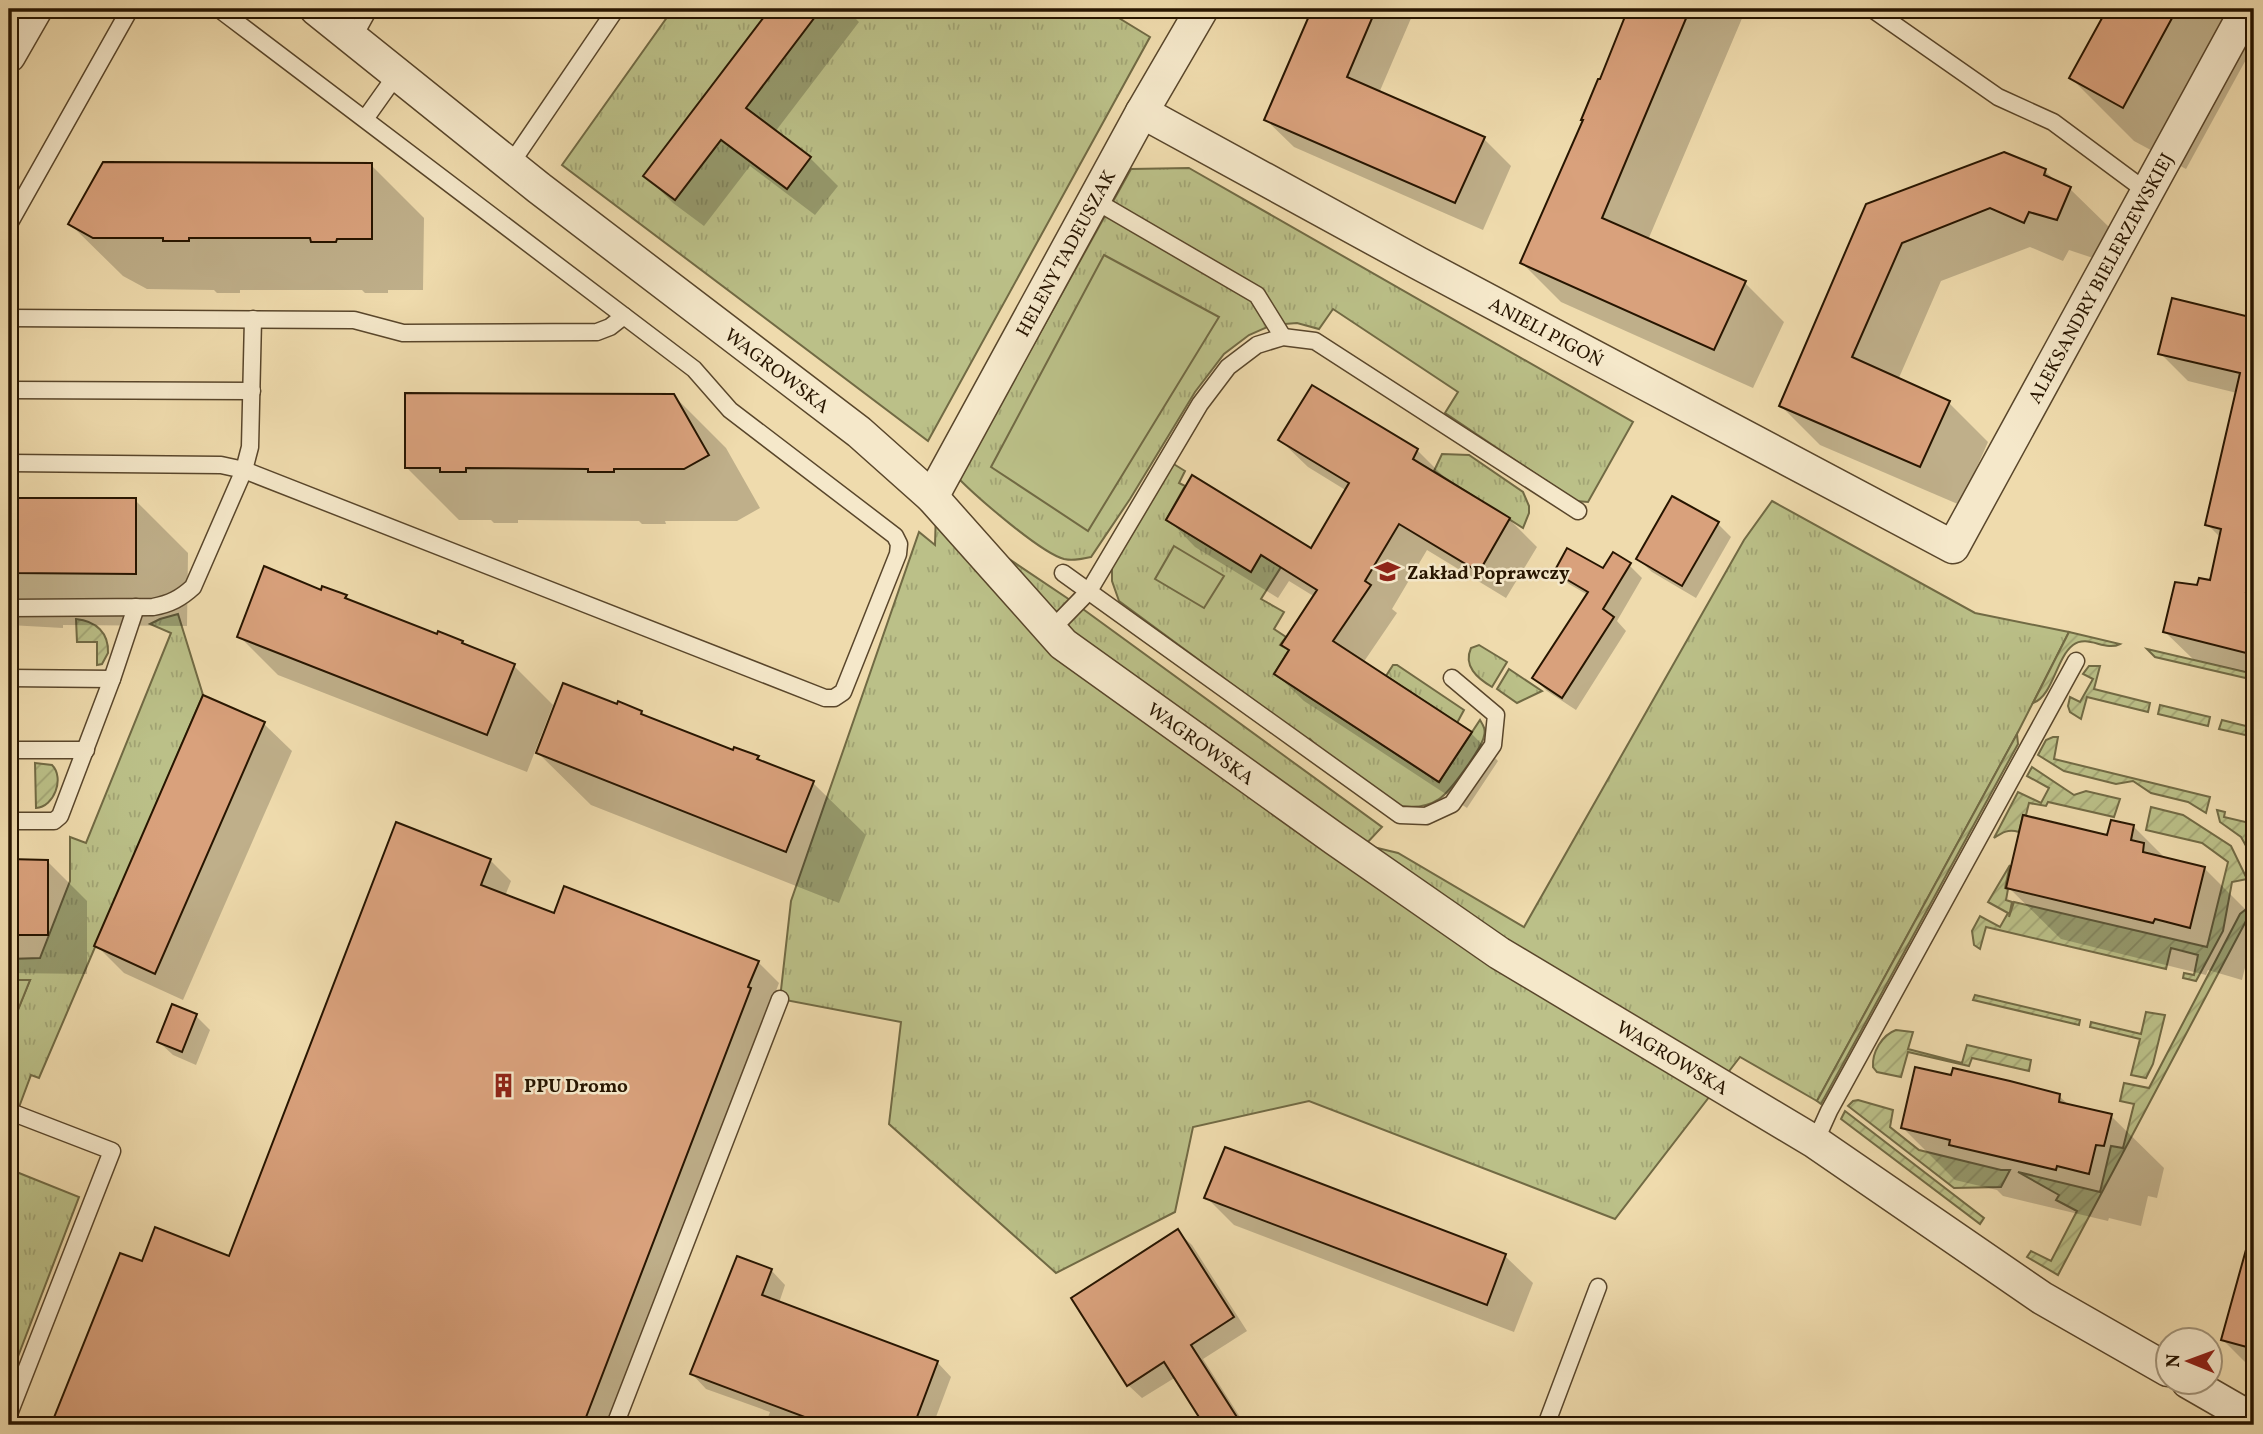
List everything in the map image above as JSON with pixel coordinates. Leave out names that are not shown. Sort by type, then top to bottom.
[{"type":"street","points":[[9,56],[36,9]]},
{"type":"street","name":"WAGROWSKA","points":[[316,9],[510,165],[859,432],[932,497],[1063,644],[1499,953],[1815,1142],[2042,1298],[2154,1362]]},
{"type":"street","name":"HELENY TADEUSZAK","points":[[932,497],[1142,112],[1202,9]]},
{"type":"street","name":"ALEKSANDRY BIELERZEWSKIEJ","points":[[1953,547],[2247,9]]},
{"type":"street","name":"ANIELI PIGOŃ","points":[[1142,112],[1418,263],[1953,547]]},
{"type":"street","points":[[2213,1396],[2254,1420]]},
{"type":"lane","points":[[9,224],[130,9]]},
{"type":"lane","points":[[9,463],[221,465],[244,470],[825,698],[834,698],[843,692],[898,554],[895,536],[730,410],[694,369],[219,9]]},
{"type":"lane","points":[[353,38],[369,9]]},
{"type":"lane","points":[[510,165],[616,9]]},
{"type":"lane","points":[[1872,9],[1998,97],[2053,122],[2146,191]]},
{"type":"lane","points":[[365,119],[397,74]]},
{"type":"lane","points":[[1094,200],[1257,295],[1283,337]]},
{"type":"lane","points":[[9,318],[354,320],[403,333],[597,332],[610,327],[624,316]]},
{"type":"lane","points":[[9,608],[153,607],[182,597],[193,587],[244,470],[250,447],[253,320]]},
{"type":"lane","points":[[1051,630],[1089,591],[1200,404],[1228,367],[1257,345],[1283,337],[1315,341],[1578,511]]},
{"type":"lane","points":[[9,390],[252,391]]},
{"type":"lane","points":[[1063,573],[1400,815],[1426,816],[1452,804],[1493,745],[1496,715],[1452,678]]},
{"type":"lane","points":[[9,821],[54,821],[60,816],[113,678],[136,607]]},
{"type":"lane","points":[[1815,1142],[2076,661]]},
{"type":"lane","points":[[9,678],[113,678]]},
{"type":"lane","points":[[9,750],[86,750]]},
{"type":"lane","points":[[615,1425],[780,999]]},
{"type":"lane","points":[[9,1415],[112,1151],[16,1114]]},
{"type":"lane","points":[[1546,1425],[1598,1287]]},
{"type":"green space","points":[[673,9],[1104,9],[1150,37],[928,441],[562,165]]},
{"type":"green space","points":[[1189,168],[1633,422],[1588,502],[1576,501],[1445,413],[1458,392],[1333,309],[1319,329],[1297,323],[1272,325],[1249,335],[1224,354],[1195,392],[1091,557],[1071,560],[1054,555],[995,511],[959,479],[1131,169]]},
{"type":"green space","points":[[1104,255],[1219,317],[1088,531],[991,467]]},
{"type":"green space","points":[[1442,454],[1469,455],[1523,492],[1529,513],[1523,528],[1434,471]]},
{"type":"green space","points":[[1172,463],[1185,471],[1179,483],[1185,486],[1166,520],[1250,571],[1261,555],[1281,567],[1261,599],[1284,612],[1274,629],[1286,637],[1280,645],[1289,650],[1274,674],[1439,782],[1480,720],[1485,731],[1482,742],[1444,795],[1430,804],[1401,806],[1314,746],[1310,739],[1309,741],[1119,601],[1112,581],[1112,563]]},
{"type":"green space","points":[[1772,501],[1975,613],[2069,632],[2017,734],[1817,1101],[1740,1057],[1615,1219],[1309,1101],[1193,1127],[1175,1212],[1056,1273],[889,1124],[901,1022],[780,999],[791,901],[919,532],[935,545],[936,510],[1076,604],[1382,827],[1365,845],[1398,853],[1524,927],[1744,540]]},
{"type":"green space","points":[[1174,546],[1224,576],[1204,608],[1155,579]]},
{"type":"green space","points":[[178,614],[203,695],[39,1078],[31,1075],[9,1134],[9,1031],[30,980],[9,980],[9,959],[40,958],[70,881],[70,837],[86,843],[171,633],[150,624]]},
{"type":"green space","points":[[76,619],[90,622],[104,634],[108,653],[102,664],[97,665],[97,642],[77,642]]},
{"type":"green space","points":[[2069,632],[2120,644],[2108,646],[2085,641],[2073,645],[2062,659],[2045,693],[2033,703]]},
{"type":"green space","points":[[1479,645],[1507,662],[1492,687],[1481,680],[1470,666],[1471,648]]},
{"type":"green space","points":[[2147,649],[2254,674],[2254,680],[2155,657]]},
{"type":"green space","points":[[1393,665],[1397,665],[1464,710],[1457,723],[1386,676]]},
{"type":"green space","points":[[2089,666],[2100,666],[2094,689],[2150,703],[2148,712],[2087,697],[2081,719],[2070,712],[2070,697],[2080,702],[2093,679],[2083,674]]},
{"type":"green space","points":[[1509,669],[1542,691],[1517,703],[1497,689]]},
{"type":"green space","points":[[2160,705],[2210,717],[2208,726],[2158,714]]},
{"type":"green space","points":[[2222,720],[2254,728],[2254,737],[2219,729]]},
{"type":"green space","points":[[2017,734],[2018,744],[1821,1104],[1817,1101]]},
{"type":"green space","points":[[2058,737],[2054,759],[2210,797],[2206,813],[2188,802],[2151,793],[2133,781],[2116,784],[2064,771],[2038,755],[2046,740]]},
{"type":"green space","points":[[35,763],[52,765],[58,777],[56,791],[48,803],[36,808]]},
{"type":"green space","points":[[2032,767],[2074,795],[2086,791],[2120,799],[2114,817],[2048,802],[2046,806],[2029,803],[2019,832],[2006,832],[1994,838],[2018,792],[2041,803],[2049,788],[2027,776]]},
{"type":"green space","points":[[2151,807],[2183,815],[2231,846],[2247,879],[2232,882],[2223,931],[2196,981],[2183,978],[2184,973],[2194,975],[2198,955],[2171,948],[2166,969],[1986,927],[1980,949],[1974,945],[1972,931],[1980,916],[2000,927],[2008,913],[1988,902],[2010,865],[2005,888],[2008,889],[2006,900],[2012,902],[2009,917],[2014,902],[2207,947],[2228,862],[2202,843],[2146,830]]},
{"type":"green space","points":[[2217,810],[2225,812],[2224,817],[2254,824],[2254,860],[2241,837],[2220,822]]},
{"type":"green space","points":[[2254,903],[2058,1275],[2027,1257],[2031,1251],[2051,1261],[2077,1211],[2056,1200],[2059,1195],[2018,1172],[2100,1192],[2111,1146],[2123,1148],[2134,1104],[2120,1101],[2124,1083],[2149,1088],[2240,914]]},
{"type":"green space","points":[[9,980],[30,980],[12,1025],[9,1023]]},
{"type":"green space","points":[[1975,995],[2080,1020],[2079,1025],[1973,1000]]},
{"type":"green space","points":[[2146,1012],[2165,1015],[2153,1064],[2146,1078],[2131,1075],[2140,1039],[2090,1027],[2091,1022],[2141,1034]]},
{"type":"green space","points":[[1896,1030],[1913,1032],[1908,1049],[1962,1063],[1967,1045],[2031,1060],[2029,1071],[1972,1058],[1969,1066],[1908,1052],[1901,1077],[1877,1072],[1873,1067],[1876,1050],[1886,1036]]},
{"type":"green space","points":[[1858,1100],[1893,1110],[1890,1127],[1919,1150],[2010,1170],[2001,1187],[1954,1188],[1848,1106]]},
{"type":"green space","points":[[1845,1111],[1984,1218],[1980,1224],[1841,1119]]},
{"type":"green space","points":[[9,1169],[79,1197],[9,1380]]},
{"type":"building","points":[[770,9],[821,9],[746,108],[811,157],[787,189],[721,140],[675,200],[643,176]]},
{"type":"building","points":[[1312,9],[1376,9],[1347,77],[1485,137],[1455,203],[1264,120]]},
{"type":"building","points":[[1628,9],[1690,9],[1602,218],[1746,281],[1714,350],[1520,263]]},
{"type":"building","points":[[2107,9],[2177,9],[2123,108],[2069,78]]},
{"type":"building","points":[[2004,152],[2046,169],[2044,175],[2071,187],[2057,220],[2029,212],[2024,223],[1990,208],[1902,243],[1852,357],[1950,401],[1920,467],[1779,406],[1866,204]]},
{"type":"building","points":[[103,162],[372,163],[372,239],[311,242],[310,238],[189,238],[189,241],[163,241],[163,238],[93,238],[68,224]]},
{"type":"building","points":[[2172,298],[2254,318],[2254,559],[2246,592],[2254,594],[2254,655],[2163,632],[2175,582],[2197,585],[2199,578],[2210,580],[2221,529],[2205,525],[2240,373],[2158,354]]},
{"type":"building","points":[[1312,385],[1418,449],[1413,459],[1510,518],[1479,572],[1399,524],[1365,581],[1371,585],[1333,641],[1472,732],[1439,782],[1274,674],[1289,650],[1281,645],[1317,590],[1261,555],[1251,572],[1166,520],[1192,475],[1311,548],[1349,483],[1278,440]]},
{"type":"building","points":[[405,393],[674,394],[709,455],[684,469],[614,469],[614,472],[588,472],[588,469],[466,468],[466,472],[440,472],[440,468],[405,468]]},
{"type":"building","points":[[1672,496],[1719,522],[1682,586],[1636,559]]},
{"type":"building","points":[[9,498],[136,498],[136,574],[9,573]]},
{"type":"building","points":[[1567,548],[1603,568],[1613,552],[1631,563],[1603,609],[1614,617],[1562,698],[1532,678],[1588,592],[1554,572]]},
{"type":"building","points":[[264,566],[321,590],[322,586],[347,595],[345,598],[437,634],[438,631],[515,664],[487,735],[237,637]]},
{"type":"building","points":[[563,683],[617,704],[618,701],[642,711],[641,714],[733,750],[734,747],[759,756],[757,759],[814,781],[786,852],[536,753]]},
{"type":"building","points":[[203,695],[265,722],[155,974],[94,946]]},
{"type":"building","points":[[2023,815],[2107,835],[2111,820],[2134,825],[2131,840],[2144,843],[2143,852],[2205,867],[2190,928],[2155,919],[2153,923],[2006,888]]},
{"type":"building","name":"PPU Dromo","points":[[396,822],[491,859],[481,885],[554,913],[564,886],[759,961],[583,1425],[51,1425],[120,1253],[142,1261],[155,1227],[229,1256]]},
{"type":"building","points":[[9,859],[48,860],[48,935],[9,935]]},
{"type":"building","points":[[172,1004],[197,1014],[182,1052],[157,1042]]},
{"type":"building","points":[[1915,1067],[1951,1075],[1953,1068],[2010,1081],[2060,1094],[2059,1102],[2112,1114],[2104,1146],[2096,1145],[2089,1174],[2057,1166],[2056,1170],[1949,1145],[1950,1140],[1901,1128]]},
{"type":"building","points":[[1225,1147],[1506,1254],[1487,1305],[1204,1198]]},
{"type":"building","points":[[1178,1229],[1234,1317],[1191,1345],[1242,1425],[1204,1425],[1164,1362],[1127,1386],[1071,1298]]},
{"type":"building","points":[[2247,1246],[2254,1247],[2254,1349],[2224,1341],[2224,1329]]},
{"type":"building","points":[[737,1256],[772,1269],[762,1295],[938,1361],[914,1425],[826,1425],[690,1374]]},
{"type":"place","name":"Zakład Poprawczy","points":[[1387,572]]},
{"type":"place","name":"PPU Dromo","points":[[504,1085]]}]
